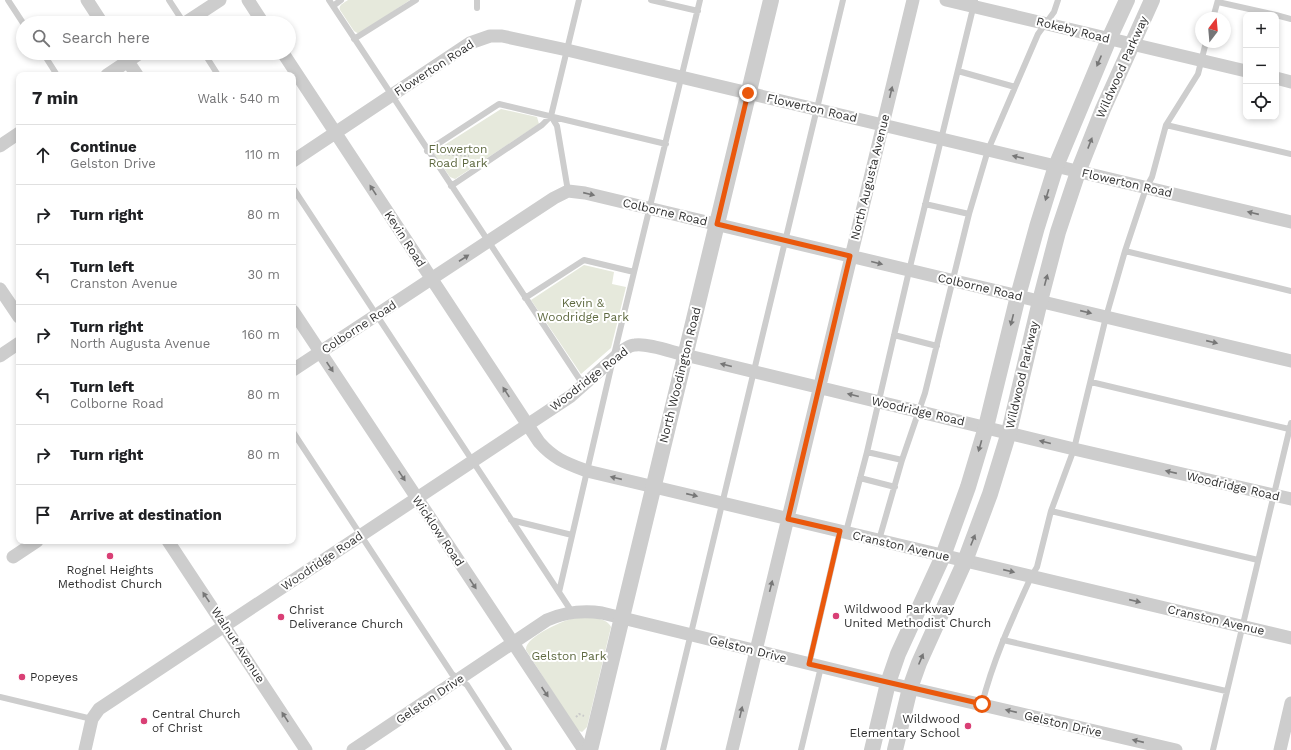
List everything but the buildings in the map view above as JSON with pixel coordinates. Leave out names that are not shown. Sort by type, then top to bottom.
[{"type":"street","points":[[87,0],[97,16]]},
{"type":"street","points":[[196,16],[220,0]]},
{"type":"street","points":[[248,0],[258,16]]},
{"type":"street","name":"North Woodington Road","points":[[590,750],[771,0]]},
{"type":"street","name":"North Augusta Avenue","points":[[732,750],[913,0]]},
{"type":"street","name":"Rokeby Road","points":[[946,0],[974,3],[1109,39],[1243,70]]},
{"type":"street","name":"Wildwood Parkway","points":[[872,750],[888,683],[898,654],[943,556],[968,487],[986,427],[1036,228],[1056,166],[1109,39],[1127,0]]},
{"type":"street","name":"Wildwood Parkway","points":[[895,750],[910,688],[965,561],[987,501],[1009,432],[1058,232],[1078,172],[1103,109],[1152,0]]},
{"type":"street","name":"Flowerton Road","points":[[296,159],[470,43],[485,37],[502,36],[682,77],[1291,222]]},
{"type":"street","points":[[110,72],[122,60]]},
{"type":"street","points":[[127,60],[135,72]]},
{"type":"street","name":"Kevin Road","points":[[288,60],[296,72]]},
{"type":"street","name":"Kevin Road","points":[[296,73],[528,424]]},
{"type":"street","points":[[1279,79],[1291,82]]},
{"type":"street","points":[[0,146],[16,135]]},
{"type":"street","name":"Colborne Road","points":[[296,368],[554,198],[568,191],[585,193],[651,208],[909,271],[1291,361]]},
{"type":"street","points":[[0,289],[16,313]]},
{"type":"street","name":"Wicklow Road","points":[[296,316],[584,750]]},
{"type":"street","points":[[0,356],[16,345]]},
{"type":"street","name":"Woodridge Road","points":[[92,719],[99,709],[571,396],[629,346],[643,345],[1009,432],[1074,449],[1291,499]]},
{"type":"street","name":"Cranston Avenue","points":[[528,424],[548,452],[562,461],[587,471],[1291,638]]},
{"type":"street","points":[[13,557],[32,544]]},
{"type":"street","name":"Walnut Avenue","points":[[170,544],[225,625],[306,750]]},
{"type":"street","name":"Gelston Drive","points":[[353,750],[460,680],[547,620],[560,615],[580,611],[597,612],[888,683],[1176,750]]},
{"type":"street","points":[[1280,750],[1291,703]]},
{"type":"street","points":[[85,750],[92,719]]},
{"type":"lane","points":[[8,0],[18,16]]},
{"type":"lane","points":[[169,0],[180,16]]},
{"type":"lane","points":[[341,0],[331,3],[584,386]]},
{"type":"lane","points":[[354,39],[416,0]]},
{"type":"lane","points":[[477,0],[477,8]]},
{"type":"lane","points":[[451,186],[542,126],[551,116],[579,0]]},
{"type":"lane","points":[[651,0],[698,11]]},
{"type":"lane","points":[[559,592],[613,359],[651,208],[700,0]]},
{"type":"lane","points":[[664,750],[843,0]]},
{"type":"lane","points":[[879,540],[902,460],[925,393],[969,214],[988,150],[1038,34],[1054,12],[1058,0]]},
{"type":"lane","points":[[1215,12],[1218,1],[1264,12]]},
{"type":"lane","points":[[801,750],[815,665],[843,532],[860,478],[974,3]]},
{"type":"lane","points":[[1279,16],[1291,18]]},
{"type":"lane","points":[[982,704],[989,678],[1003,640],[1031,576],[1037,567],[1051,511],[1074,449],[1106,317],[1125,251],[1146,188],[1152,177],[1166,125],[1198,74],[1204,48]]},
{"type":"lane","points":[[47,60],[55,72]]},
{"type":"lane","points":[[208,60],[216,72]]},
{"type":"lane","points":[[958,71],[1015,88]]},
{"type":"lane","points":[[427,150],[499,104],[666,144]]},
{"type":"lane","points":[[551,116],[557,126],[568,191]]},
{"type":"lane","points":[[1166,125],[1291,154]]},
{"type":"lane","points":[[296,193],[572,612]]},
{"type":"lane","points":[[925,204],[969,214]]},
{"type":"lane","points":[[1125,251],[1291,291]]},
{"type":"lane","points":[[525,298],[584,260],[634,272]]},
{"type":"lane","points":[[894,335],[937,346]]},
{"type":"lane","points":[[1091,382],[1290,426],[1213,750]]},
{"type":"lane","points":[[296,436],[452,674],[467,685],[509,750]]},
{"type":"lane","points":[[866,452],[902,460]]},
{"type":"lane","points":[[860,478],[895,486]]},
{"type":"lane","points":[[1051,511],[1258,560]]},
{"type":"lane","points":[[511,520],[572,535]]},
{"type":"lane","points":[[1003,640],[1226,691]]},
{"type":"lane","points":[[0,697],[92,719]]},
{"type":"path","points":[[434,154],[469,156]]},
{"type":"path","points":[[575,719],[578,714],[585,717]]},
{"type":"green space","points":[[348,0],[410,0],[359,34],[354,31],[340,10],[341,5]]},
{"type":"green space","name":"Flowerton Road Park","points":[[501,109],[537,117],[539,124],[455,179],[450,177],[434,154],[435,151]]},
{"type":"green space","name":"Kevin & Woodridge Park","points":[[584,265],[614,272],[612,284],[626,287],[611,348],[581,374],[531,300]]},
{"type":"green space","name":"Gelston Park","points":[[577,617],[601,619],[609,623],[611,627],[587,727],[582,732],[577,730],[526,650],[527,645],[539,634],[555,625]]},
{"type":"place","name":"Rognel Heights Methodist Church","points":[[110,556]]},
{"type":"place","name":"Wildwood Parkway United Methodist Church","points":[[836,616]]},
{"type":"place","name":"Christ Deliverance Church","points":[[281,617]]},
{"type":"place","name":"Popeyes","points":[[22,677]]},
{"type":"place","name":"Central Church of Christ","points":[[144,721]]},
{"type":"place","name":"Wildwood Elementary School","points":[[968,726]]},
{"type":"route","points":[[748,93],[717,224],[850,256],[788,519],[840,531],[809,664],[982,704]]}]
